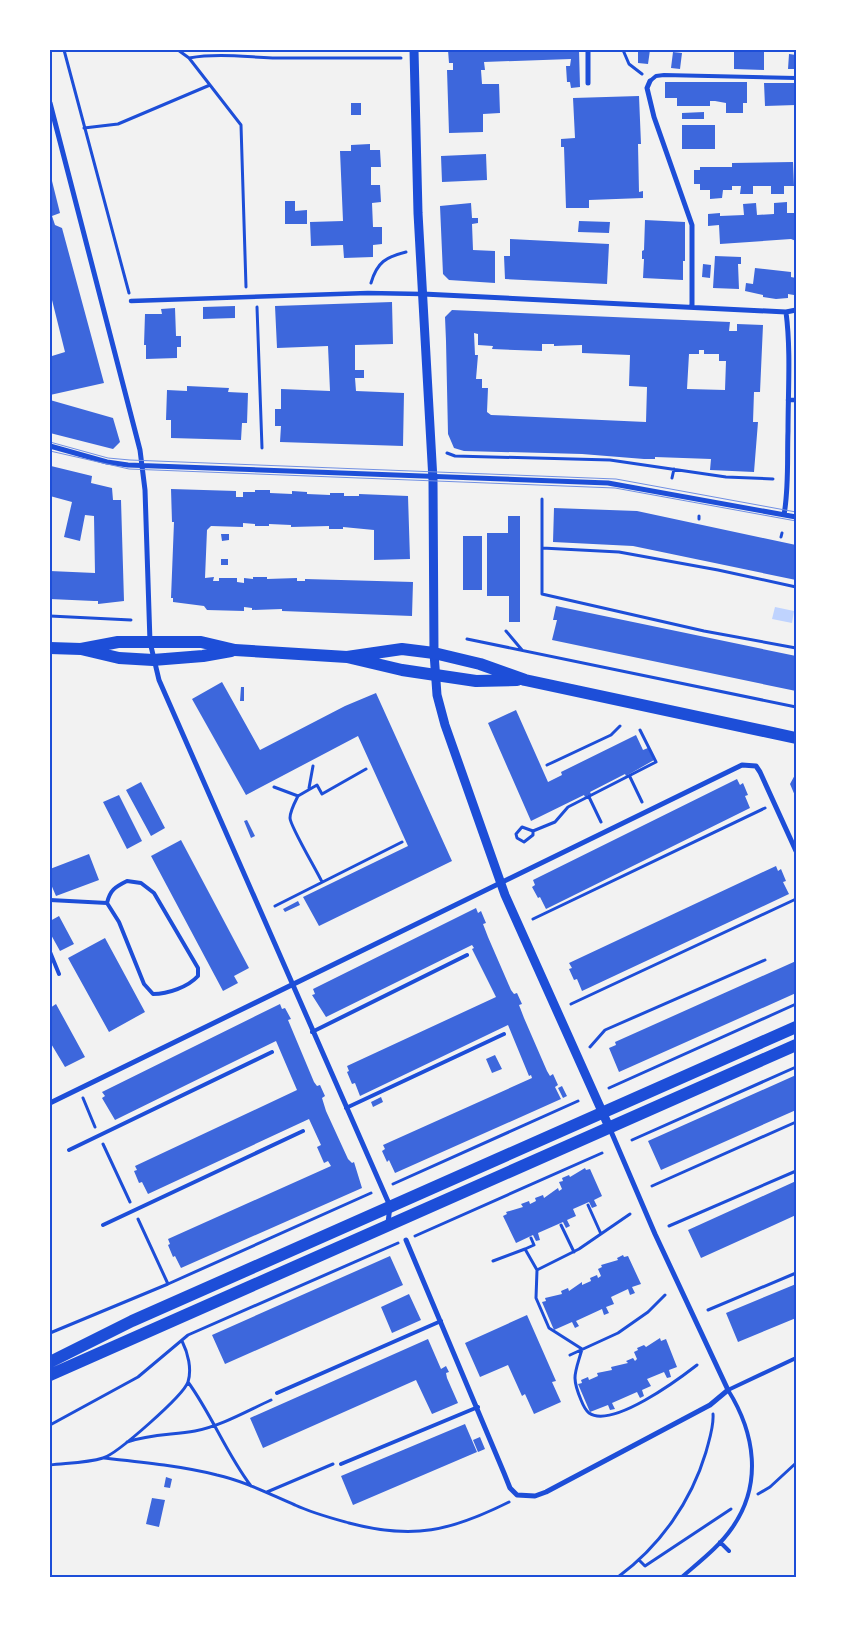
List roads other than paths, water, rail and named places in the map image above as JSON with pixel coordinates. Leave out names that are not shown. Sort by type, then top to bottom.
[{"type":"main road","points":[[82,649],[118,642],[201,642],[235,650],[346,657],[385,667],[476,681],[524,680]]},
{"type":"main road","points":[[50,648],[82,649],[119,658],[153,660],[203,656],[235,650]]},
{"type":"main road","points":[[346,657],[402,649],[434,653],[480,664],[524,680],[796,738]]},
{"type":"main road","points":[[50,1362],[132,1321],[796,1028]]},
{"type":"main road","points":[[50,1375],[796,1045]]},
{"type":"street","points":[[406,1240],[478,1407],[510,1488],[517,1495],[535,1496],[546,1492],[710,1405],[728,1390],[655,1234],[501,883],[445,725],[437,695],[434,653],[432,476],[418,213],[414,50]]},
{"type":"street","points":[[588,50],[588,83]]},
{"type":"street","points":[[650,81],[647,88],[654,117],[692,225],[694,239],[692,306]]},
{"type":"street","points":[[50,103],[138,439],[142,464],[150,642],[153,660],[163,693],[390,1206],[388,1225]]},
{"type":"street","points":[[131,301],[368,293],[692,306],[786,312],[796,310]]},
{"type":"street","points":[[784,514],[787,493],[789,332],[786,312]]},
{"type":"street","points":[[788,400],[796,400]]},
{"type":"street","points":[[50,446],[107,462],[608,483],[796,517]]},
{"type":"street","points":[[50,1103],[292,987],[742,765],[756,766],[760,772],[796,851]]},
{"type":"lane","points":[[650,81],[656,76],[664,75],[796,78]]},
{"type":"lane","points":[[127,881],[140,884],[154,893],[198,968],[198,976],[192,982],[164,994],[153,994],[144,984],[119,922],[107,903],[110,893],[115,887],[127,881]]},
{"type":"lane","points":[[50,900],[107,903]]},
{"type":"lane","points":[[50,952],[59,974]]},
{"type":"lane","points":[[312,1032],[467,955]]},
{"type":"lane","points":[[346,1108],[504,1034]]},
{"type":"lane","points":[[69,1150],[272,1052]]},
{"type":"lane","points":[[103,1225],[304,1131]]},
{"type":"lane","points":[[277,1393],[441,1321]]},
{"type":"lane","points":[[682,1577],[720,1542],[736,1522],[745,1500],[751,1473],[752,1446],[747,1426],[728,1390],[796,1358]]},
{"type":"lane","points":[[341,1464],[478,1407]]},
{"type":"lane","points":[[720,1542],[730,1551]]},
{"type":"water","points":[[775,607],[794,611],[792,623],[772,619]]},
{"type":"tram line","points":[[50,442],[108,458],[130,460],[616,479],[796,512]]},
{"type":"tram line","points":[[50,451],[129,469],[615,488],[796,521]]}]
